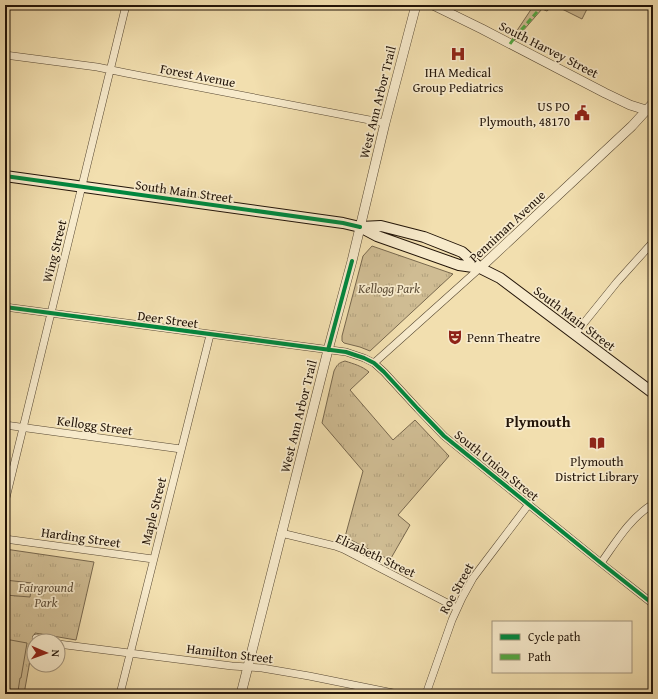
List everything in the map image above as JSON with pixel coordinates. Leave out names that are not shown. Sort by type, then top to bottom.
[{"type":"main road","name":"South Main Street","points":[[5,176],[343,223],[360,227],[377,236],[458,265],[480,268]]},
{"type":"main road","name":"South Main Street","points":[[360,227],[381,226],[424,237],[462,252],[480,268],[500,278],[653,393]]},
{"type":"street","name":"Wing Street","points":[[5,502],[126,5]]},
{"type":"street","name":"West Ann Arbor Trail","points":[[240,694],[352,261],[385,123],[416,5]]},
{"type":"street","name":"South Harvey Street","points":[[433,5],[605,93],[649,113]]},
{"type":"street","name":"Forest Avenue","points":[[5,55],[97,67],[385,123]]},
{"type":"street","name":"Penniman Avenue","points":[[374,363],[480,268],[632,126],[649,113],[653,103]]},
{"type":"street","points":[[575,334],[617,282],[653,242]]},
{"type":"street","name":"Deer Street","points":[[5,307],[328,350]]},
{"type":"street","name":"Maple Street","points":[[120,694],[210,335]]},
{"type":"street","name":"South Union Street","points":[[328,350],[346,352],[374,363],[444,436],[653,604]]},
{"type":"street","name":"Kellogg Street","points":[[5,425],[181,449]]},
{"type":"street","name":"Roe Street","points":[[426,694],[452,620],[462,598],[477,573],[529,504]]},
{"type":"street","points":[[601,563],[629,525],[653,504]]},
{"type":"street","name":"Elizabeth Street","points":[[281,533],[335,546],[457,608]]},
{"type":"street","name":"Harding Street","points":[[5,539],[153,559]]},
{"type":"street","name":"Hamilton Street","points":[[66,645],[232,666],[262,668],[398,694]]},
{"type":"green space","points":[[534,5],[554,5],[547,11],[542,9],[515,40],[512,38]]},
{"type":"green space","points":[[554,5],[589,5],[582,19]]},
{"type":"green space","name":"Kellogg Park","points":[[372,246],[453,274],[370,351],[344,343],[342,341],[342,336],[363,256]]},
{"type":"green space","points":[[345,361],[361,367],[369,372],[350,390],[393,440],[415,420],[449,456],[398,515],[410,525],[390,560],[345,537],[363,471],[322,423],[334,371],[338,364]]},
{"type":"green space","name":"Fairground Park","points":[[5,549],[94,562],[76,640],[66,638],[66,633],[26,633],[26,673],[28,673],[24,694],[5,694]]},
{"type":"green space","points":[[5,580],[32,583],[30,597],[5,595]]},
{"type":"green space","points":[[5,639],[26,643],[18,691],[5,688]]},
{"type":"marked path","points":[[510,44],[543,5],[546,7],[550,5]]},
{"type":"cycle path","points":[[5,176],[343,223],[360,227]]},
{"type":"cycle path","points":[[328,350],[352,261]]},
{"type":"cycle path","points":[[5,307],[346,352],[364,358],[374,363],[384,372],[444,436],[653,604]]},
{"type":"place","name":"IHA Medical Group Pediatrics","points":[[458,54]]},
{"type":"place","name":"US PO Plymouth, 48170","points":[[582,113]]},
{"type":"place","name":"Penn Theatre","points":[[455,337]]},
{"type":"place","name":"Plymouth District Library","points":[[597,443]]},
{"type":"district","name":"Plymouth","points":[[538,422]]}]
